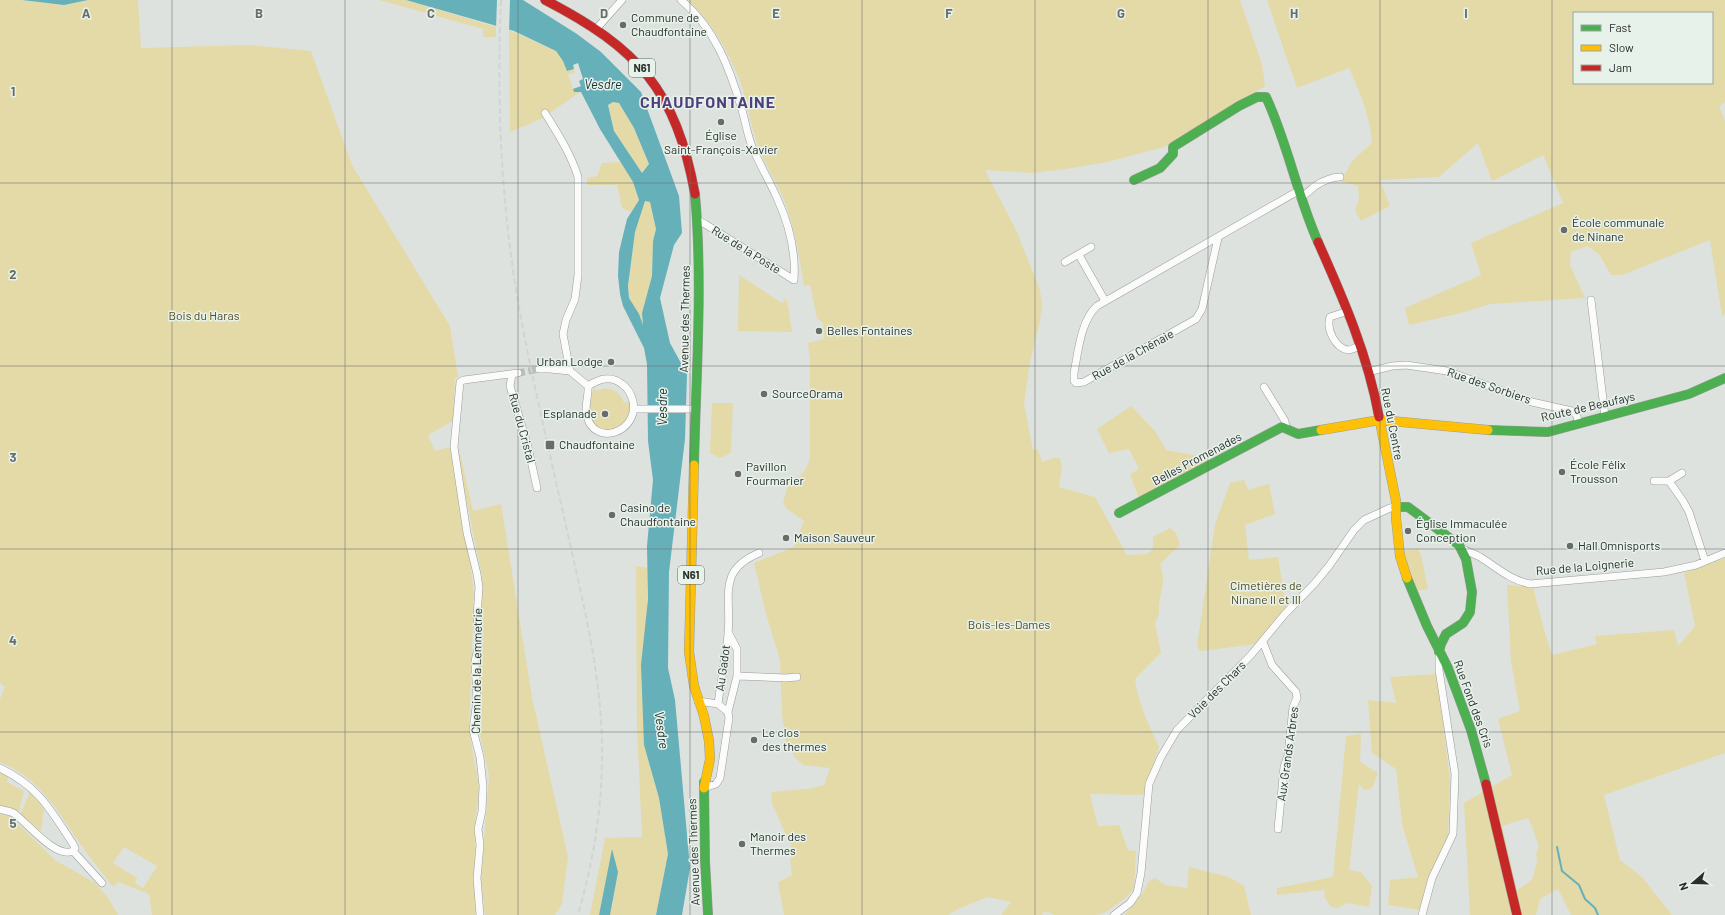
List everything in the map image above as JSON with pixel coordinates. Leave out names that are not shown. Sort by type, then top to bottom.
[{"type":"street","name":"Avenue des Thermes","points":[[545,0],[597,28],[644,70],[660,93],[671,113],[684,148],[696,199],[698,265],[696,409],[689,652],[691,672],[698,702],[704,716],[710,759],[704,788],[704,846],[708,915]]},
{"type":"street","points":[[597,28],[622,0]]},
{"type":"street","name":"Rue de la Poste","points":[[681,0],[701,20],[715,40],[727,64],[736,88],[753,150],[778,198],[793,243],[795,266],[794,280],[697,220]]},
{"type":"street","name":"Rue du Centre","points":[[1134,180],[1160,168],[1173,154],[1173,147],[1239,106],[1257,97],[1266,97],[1288,154],[1308,222],[1348,311],[1360,346],[1375,395],[1396,507]]},
{"type":"street","points":[[545,113],[567,148],[574,163],[578,177],[578,275],[575,299],[566,320],[563,334],[570,371]]},
{"type":"street","name":"Rue de la Chênaie","points":[[1218,238],[1202,309],[1199,316],[1084,382],[1076,383],[1074,381],[1074,373],[1086,320],[1090,311],[1105,301],[1218,238],[1299,194],[1305,195],[1324,181],[1333,177],[1340,177]]},
{"type":"street","points":[[1065,262],[1091,247]]},
{"type":"street","points":[[1079,255],[1105,301]]},
{"type":"street","points":[[1591,300],[1605,416]]},
{"type":"street","points":[[1348,311],[1330,317],[1329,326],[1331,335],[1339,347],[1349,350],[1360,346]]},
{"type":"street","name":"Rue des Sorbiers","points":[[1368,372],[1392,366],[1406,365],[1447,371],[1532,402],[1572,411],[1576,414],[1579,423]]},
{"type":"street","points":[[538,369],[570,371],[588,386]]},
{"type":"street","name":"Chemin de la Lemmetrie","points":[[480,915],[477,878],[480,845],[478,829],[482,811],[483,786],[480,758],[474,730],[477,700],[475,662],[479,644],[477,617],[479,587],[467,533],[454,447],[455,428],[460,382],[464,380],[515,374]]},
{"type":"street","name":"Rue du Cristal","points":[[515,374],[510,386],[528,447],[537,488]]},
{"type":"street","name":"Route de Beaufays","points":[[1380,420],[1548,432],[1690,394],[1725,378]]},
{"type":"street","points":[[605,379],[618,381],[629,391],[634,408],[632,417],[624,428],[612,433],[601,432],[591,426],[586,415],[588,386],[596,381],[605,379]]},
{"type":"street","points":[[1264,387],[1285,421],[1286,428],[1298,434],[1380,420]]},
{"type":"street","points":[[634,408],[696,409]]},
{"type":"street","name":"Belles Promenades","points":[[1119,513],[1282,427],[1286,428]]},
{"type":"street","points":[[1654,481],[1669,482],[1682,473]]},
{"type":"street","points":[[1669,482],[1683,501],[1705,561]]},
{"type":"street","name":"Rue de la Loignerie","points":[[1396,507],[1408,507],[1463,549],[1479,556],[1516,581],[1530,584],[1664,572],[1688,568],[1725,553]]},
{"type":"street","name":"Rue Fond des Cris","points":[[1396,507],[1400,556],[1406,575],[1427,626],[1448,668],[1475,745],[1517,915]]},
{"type":"street","name":"Voie des Chars","points":[[1114,915],[1130,903],[1137,893],[1141,874],[1149,784],[1161,757],[1177,730],[1263,642],[1284,615],[1329,566],[1354,530],[1364,520],[1390,508],[1396,507]]},
{"type":"street","points":[[1422,915],[1432,878],[1452,834],[1455,774],[1439,670],[1439,652],[1442,639],[1448,632],[1466,618],[1472,606],[1468,567],[1463,549]]},
{"type":"street","name":"Au Gadot","points":[[718,704],[728,632],[728,586],[732,575],[740,564],[747,558],[759,554]]},
{"type":"street","points":[[1468,567],[1470,561],[1479,556]]},
{"type":"street","points":[[1427,626],[1434,630],[1448,632]]},
{"type":"street","name":"Au Gadot","points":[[728,632],[737,649],[736,676],[728,712]]},
{"type":"street","name":"Aux Grands Arbres","points":[[1263,642],[1272,665],[1296,692],[1297,698],[1293,708],[1288,755],[1284,767],[1278,829]]},
{"type":"street","points":[[736,676],[797,677]]},
{"type":"street","points":[[698,702],[718,704],[728,712]]},
{"type":"street","name":"Avenue des Thermes","points":[[704,788],[716,784],[720,778],[729,718],[728,712]]},
{"type":"street","points":[[0,768],[14,775],[41,797],[73,844],[73,851],[102,883]]},
{"type":"street","points":[[0,809],[13,813],[53,847],[68,853],[73,851]]},
{"type":"green space","name":"Bois du Haras","points":[[0,0],[22,0],[64,5],[88,0],[138,0],[141,48],[249,45],[311,51],[352,165],[450,326],[458,377],[455,378],[453,421],[428,435],[435,451],[450,447],[470,559],[474,593],[469,730],[479,787],[475,819],[475,915],[152,915],[149,894],[118,882],[113,887],[83,848],[54,806],[37,786],[14,769],[0,762],[0,699],[5,687],[0,683]],"holes":[[[124,847],[157,866],[143,888],[135,883],[137,878],[113,863]]]},
{"type":"green space","points":[[379,0],[406,0],[496,27],[496,37],[483,37],[483,29]]},
{"type":"green space","name":"Bois-les-Dames","points":[[688,0],[1240,0],[1262,64],[1265,86],[1176,142],[1164,147],[1107,162],[1066,169],[1032,173],[985,170],[1017,232],[1040,290],[1042,305],[1040,321],[1030,362],[1024,404],[1033,450],[1038,449],[1042,462],[1053,458],[1060,458],[1062,467],[1059,487],[1095,497],[1127,555],[1148,554],[1153,548],[1153,537],[1170,528],[1176,533],[1180,545],[1160,564],[1163,574],[1163,581],[1159,603],[1159,613],[1155,623],[1161,653],[1135,679],[1141,705],[1159,747],[1144,795],[1090,794],[1098,826],[1119,825],[1128,850],[1136,851],[1134,889],[1123,900],[1106,912],[1097,915],[1055,915],[1045,911],[1042,915],[1001,915],[1011,902],[988,897],[960,908],[948,915],[784,915],[778,882],[792,875],[790,859],[795,855],[771,801],[772,792],[814,788],[824,785],[830,768],[804,765],[796,759],[786,743],[782,714],[780,660],[766,614],[754,563],[794,547],[804,521],[786,508],[783,502],[788,486],[794,478],[800,476],[805,470],[810,459],[810,361],[808,343],[824,339],[823,323],[817,318],[810,285],[804,286],[796,242],[788,210],[759,148],[737,73],[726,50],[712,28]]},
{"type":"green space","points":[[1267,0],[1725,0],[1725,102],[1719,106],[1725,121],[1725,314],[1722,316],[1710,240],[1622,275],[1611,275],[1599,254],[1587,246],[1571,252],[1570,265],[1585,298],[1491,304],[1461,313],[1409,325],[1405,308],[1481,275],[1471,243],[1563,203],[1543,155],[1492,181],[1478,143],[1439,177],[1380,180],[1390,206],[1361,221],[1355,210],[1359,199],[1358,186],[1341,182],[1352,161],[1372,143],[1367,114],[1361,95],[1349,68],[1297,88]]},
{"type":"green space","points":[[509,30],[556,51],[563,61],[567,71],[574,69],[575,72],[568,75],[574,91],[580,92],[541,119],[510,132]]},
{"type":"green space","points":[[613,102],[619,103],[634,128],[649,164],[642,173],[614,131],[608,105]]},
{"type":"green space","points":[[621,162],[633,182],[639,200],[631,212],[622,208],[617,185],[587,185],[587,178],[597,176],[602,163]]},
{"type":"green space","points":[[645,201],[650,202],[656,229],[653,241],[652,276],[642,313],[643,325],[629,298],[628,286],[635,232]]},
{"type":"green space","points":[[739,275],[782,303],[785,299],[787,300],[792,332],[738,331]]},
{"type":"green space","points":[[594,386],[596,391],[600,389],[609,389],[617,392],[624,403],[631,401],[630,417],[620,428],[603,431],[592,423],[588,412]]},
{"type":"green space","points":[[712,403],[733,403],[731,453],[720,458],[710,453]]},
{"type":"green space","points":[[1131,406],[1155,431],[1166,450],[1194,455],[1210,460],[1139,499],[1130,474],[1139,469],[1129,449],[1109,453],[1097,429]]},
{"type":"green space","points":[[456,449],[459,449],[473,511],[501,504],[532,697],[568,857],[562,904],[555,915],[485,915],[481,881],[489,776],[479,730],[482,576]]},
{"type":"green space","name":"Cimetières de Ninane II et III","points":[[1244,480],[1248,490],[1269,484],[1275,514],[1245,525],[1249,560],[1278,557],[1286,607],[1257,644],[1200,651],[1197,646],[1215,524],[1230,483]]},
{"type":"green space","points":[[1418,549],[1421,555],[1428,589],[1416,591],[1403,551]]},
{"type":"green space","points":[[1725,558],[1725,753],[1604,795],[1620,860],[1642,877],[1672,915],[1571,915],[1558,889],[1540,899],[1536,915],[1470,915],[1464,803],[1512,775],[1498,719],[1520,711],[1511,662],[1507,585],[1533,587],[1552,655],[1597,644],[1595,636],[1674,630],[1678,646],[1695,626],[1684,573]],"holes":[[[1528,818],[1539,847],[1536,854],[1537,862],[1532,880],[1517,890],[1502,826]]]},
{"type":"green space","points":[[636,566],[648,568],[644,745],[659,798],[668,854],[656,915],[610,915],[613,902],[613,850],[599,915],[590,915],[605,838],[642,837],[637,726]]},
{"type":"green space","points":[[1437,674],[1450,780],[1448,837],[1419,910],[1388,905],[1390,880],[1418,877],[1402,824],[1396,769],[1372,753],[1368,700],[1396,703],[1390,677]]},
{"type":"green space","points":[[1361,734],[1360,762],[1378,773],[1372,788],[1365,790],[1359,784],[1349,870],[1361,872],[1372,886],[1369,907],[1348,903],[1337,908],[1330,906],[1324,896],[1325,890],[1277,895],[1277,888],[1333,877],[1346,736]]},
{"type":"green space","points":[[0,769],[9,775],[7,782],[24,791],[19,811],[0,807]]},
{"type":"green space","points":[[30,792],[44,809],[41,831],[20,815]]},
{"type":"green space","points":[[0,814],[10,816],[55,860],[95,883],[107,896],[118,915],[0,915]]},
{"type":"green space","points":[[1189,867],[1229,877],[1244,886],[1251,915],[1125,915],[1144,891],[1148,882],[1155,878],[1165,885],[1187,888]]},
{"type":"water","points":[[22,0],[88,0],[64,5]]},
{"type":"water","name":"Vesdre","points":[[406,0],[523,0],[577,34],[601,52],[641,92],[679,196],[682,233],[674,245],[660,298],[670,343],[687,374],[685,439],[669,572],[668,668],[675,700],[690,868],[682,915],[656,915],[668,854],[659,798],[644,745],[641,665],[648,599],[647,546],[653,480],[648,441],[647,364],[644,348],[623,306],[618,276],[619,252],[627,219],[639,200],[633,182],[600,129],[581,92],[574,92],[573,89],[581,86],[579,81],[583,79],[578,63],[573,65],[574,69],[567,71],[563,61],[556,51],[514,31]],"holes":[[[613,102],[619,103],[634,128],[649,164],[642,173],[614,131],[608,105]],[[645,201],[650,202],[656,229],[653,241],[652,276],[642,313],[643,325],[639,314],[629,298],[628,286],[635,232]]]},
{"type":"water","points":[[612,849],[618,872],[610,915],[599,915]]},
{"type":"pier","points":[[497,0],[510,0],[509,32],[496,29]]},
{"type":"waterway","points":[[1557,847],[1562,871],[1579,885],[1585,899],[1595,908],[1598,915]]},
{"type":"tunnel","points":[[518,373],[539,369]]},
{"type":"railway","points":[[501,0],[499,82],[500,124],[505,207],[510,248],[523,329],[588,627],[599,697],[602,745],[599,810],[589,873],[578,915]]},
{"type":"traffic: fast","points":[[1134,180],[1160,168],[1173,154],[1173,147],[1239,106],[1257,97],[1266,97],[1274,115],[1304,206],[1318,242]]},
{"type":"traffic: fast","points":[[694,465],[699,296],[695,194]]},
{"type":"traffic: fast","points":[[1488,430],[1548,432],[1689,394],[1725,378]]},
{"type":"traffic: fast","points":[[1119,513],[1282,427],[1298,434],[1321,430]]},
{"type":"traffic: fast","points":[[1396,507],[1408,507],[1459,545],[1466,559],[1472,592],[1470,612],[1463,623],[1446,634],[1439,652]]},
{"type":"traffic: fast","points":[[1407,578],[1427,626],[1448,668],[1471,730],[1486,784]]},
{"type":"traffic: fast","points":[[704,782],[705,861],[708,915]]},
{"type":"traffic: slow","points":[[1379,417],[1396,501],[1396,518],[1400,556],[1407,578]]},
{"type":"traffic: slow","points":[[1321,430],[1380,420],[1488,430]]},
{"type":"traffic: slow","points":[[694,465],[689,652],[694,686],[704,716],[709,741],[710,759],[704,788]]},
{"type":"traffic: jam","points":[[545,0],[605,36],[628,55],[648,76],[664,100],[677,127],[687,158],[695,194]]},
{"type":"traffic: jam","points":[[1318,242],[1354,327],[1368,371],[1379,417]]},
{"type":"traffic: jam","points":[[1486,784],[1517,915]]},
{"type":"place","name":"Commune de Chaudfontaine","points":[[623,25]]},
{"type":"place","name":"Église Saint-François-Xavier","points":[[721,122]]},
{"type":"place","name":"École communale de Ninane","points":[[1564,230]]},
{"type":"place","name":"Belles Fontaines","points":[[819,331]]},
{"type":"place","name":"Urban Lodge","points":[[611,362]]},
{"type":"place","name":"SourceOrama","points":[[764,394]]},
{"type":"place","name":"Esplanade","points":[[605,414]]},
{"type":"place","name":"Chaudfontaine","points":[[550,445]]},
{"type":"place","name":"École Félix Trousson","points":[[1562,472]]},
{"type":"place","name":"Pavillon Fourmarier","points":[[738,474]]},
{"type":"place","name":"Casino de Chaudfontaine","points":[[612,515]]},
{"type":"place","name":"Église Immaculée Conception","points":[[1408,531]]},
{"type":"place","name":"Maison Sauveur","points":[[786,538]]},
{"type":"place","name":"Hall Omnisports","points":[[1570,546]]},
{"type":"place","name":"Le clos des thermes","points":[[754,740]]},
{"type":"place","name":"Manoir des Thermes","points":[[742,844]]},
{"type":"district","name":"CHAUDFONTAINE","points":[[708,102]]}]
